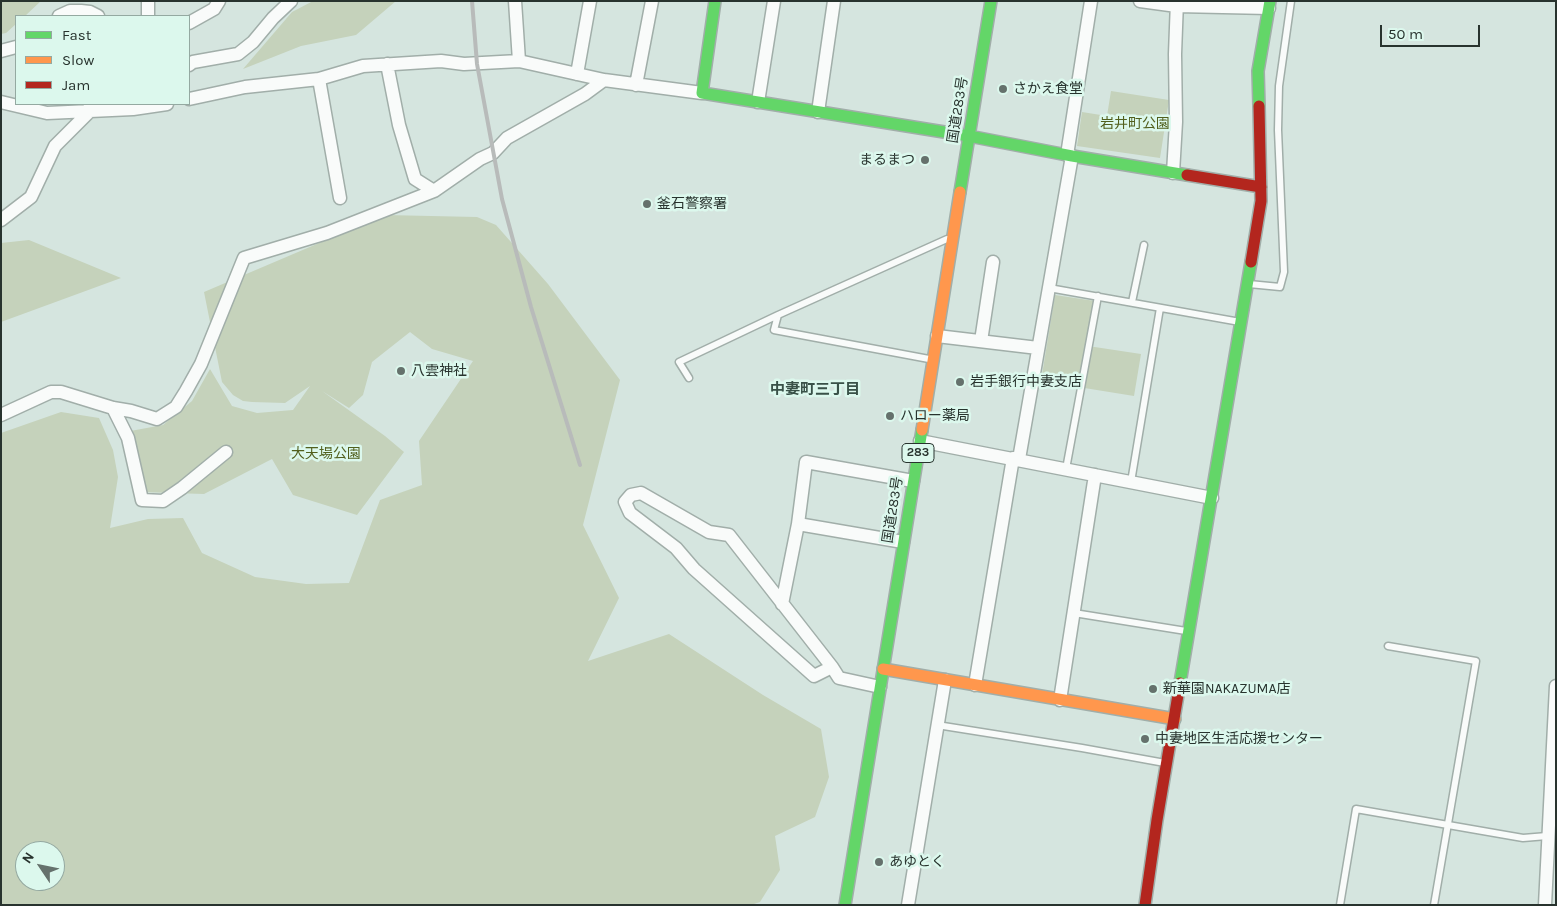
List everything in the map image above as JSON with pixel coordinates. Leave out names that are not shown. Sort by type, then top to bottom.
[{"type":"main road","points":[[715,1],[702,93],[969,136],[1261,188]]},
{"type":"main road","name":"国道283号","points":[[846,905],[991,1]]},
{"type":"main road","points":[[1145,905],[1157,820],[1262,202],[1258,71],[1269,5]]},
{"type":"main road","points":[[883,669],[1175,719]]},
{"type":"street","points":[[148,1],[148,15]]},
{"type":"street","points":[[190,21],[214,9],[220,1]]},
{"type":"street","points":[[190,64],[193,62],[238,54],[253,42],[273,18],[292,1]]},
{"type":"street","points":[[515,1],[519,61]]},
{"type":"street","points":[[577,74],[590,1]]},
{"type":"street","points":[[636,84],[652,1]]},
{"type":"street","points":[[758,102],[774,1]]},
{"type":"street","points":[[818,112],[834,1]]},
{"type":"street","points":[[975,685],[1049,288],[1070,155],[1091,1]]},
{"type":"street","points":[[1140,1],[1177,4],[1269,5]]},
{"type":"street","points":[[1173,173],[1176,122],[1177,4]]},
{"type":"street","points":[[60,15],[70,11],[90,12],[96,15]]},
{"type":"street","points":[[1,51],[15,47]]},
{"type":"street","points":[[190,99],[245,87],[319,79],[362,66],[441,61],[477,64],[519,61],[604,80],[702,93]]},
{"type":"street","points":[[387,64],[398,125],[415,179],[434,191]]},
{"type":"street","points":[[319,79],[340,198]]},
{"type":"street","points":[[1,415],[51,392],[61,392],[113,408],[131,410],[157,419],[176,407],[201,364],[244,258],[327,233],[434,191],[480,159],[493,153],[507,138],[586,94],[604,80]]},
{"type":"street","points":[[1,102],[47,113],[69,108],[133,109],[160,105]]},
{"type":"street","points":[[1,220],[31,197],[55,146],[88,107]]},
{"type":"street","points":[[981,341],[993,262]]},
{"type":"street","points":[[937,336],[1038,348]]},
{"type":"street","points":[[113,408],[128,438],[142,500],[163,501],[226,452]]},
{"type":"street","points":[[920,441],[1212,498]]},
{"type":"street","points":[[782,604],[798,524],[806,462],[913,481]]},
{"type":"street","points":[[1060,700],[1095,475]]},
{"type":"street","points":[[832,667],[814,676],[694,569],[676,548],[630,513],[625,502],[631,495],[641,493],[709,532],[729,535],[832,667],[839,678],[880,687]]},
{"type":"street","points":[[798,524],[903,542]]},
{"type":"street","points":[[908,905],[945,680]]},
{"type":"street","points":[[1545,905],[1556,686]]},
{"type":"lane","points":[[1248,284],[1280,287],[1284,272],[1278,130],[1279,86],[1291,1]]},
{"type":"lane","points":[[689,378],[679,362],[778,315],[953,237]]},
{"type":"lane","points":[[1132,302],[1144,245]]},
{"type":"lane","points":[[1049,288],[1241,322]]},
{"type":"lane","points":[[1066,469],[1098,296]]},
{"type":"lane","points":[[1131,482],[1160,308]]},
{"type":"lane","points":[[778,315],[774,330],[933,359]]},
{"type":"lane","points":[[1074,613],[1189,632]]},
{"type":"lane","points":[[1388,646],[1476,661],[1434,905]]},
{"type":"lane","points":[[938,725],[1082,748],[1167,764]]},
{"type":"lane","points":[[1340,905],[1356,809],[1523,838],[1547,836]]},
{"type":"green space","points":[[1,1],[41,1],[26,15],[15,15],[15,25],[6,33],[1,34]]},
{"type":"green space","points":[[313,1],[396,1],[356,35],[301,46],[243,69],[292,12]]},
{"type":"green space","name":"岩井町公園","points":[[1111,91],[1169,100],[1160,158],[1077,146],[1082,112],[1107,116]]},
{"type":"green space","name":"大天場公園","points":[[385,215],[477,217],[496,225],[548,284],[620,380],[583,525],[619,598],[588,661],[669,634],[763,695],[821,729],[829,777],[815,817],[775,836],[780,870],[760,902],[751,905],[1,905],[1,433],[61,412],[99,418],[113,450],[118,477],[110,528],[148,519],[183,518],[202,553],[255,577],[306,584],[349,583],[380,500],[422,485],[419,441],[473,361],[432,349],[410,332],[372,362],[363,395],[349,408],[322,391],[404,452],[357,515],[293,495],[272,459],[204,494],[141,492],[125,432],[163,425],[192,401],[210,369],[232,406],[257,413],[293,410],[310,386],[285,403],[252,402],[243,401],[233,395],[222,382],[204,292]]},
{"type":"green space","points":[[29,240],[121,278],[1,322],[1,243]]},
{"type":"green space","points":[[1055,295],[1095,301],[1088,346],[1141,354],[1134,396],[1041,381]]},
{"type":"railway","points":[[472,1],[477,64],[502,199],[531,307],[580,465]]},
{"type":"traffic: fast","points":[[715,1],[702,93],[969,136],[1072,156],[1187,175]]},
{"type":"traffic: fast","points":[[960,192],[991,1]]},
{"type":"traffic: fast","points":[[1259,106],[1258,71],[1270,1]]},
{"type":"traffic: fast","points":[[1180,683],[1251,262]]},
{"type":"traffic: fast","points":[[845,905],[922,430]]},
{"type":"traffic: slow","points":[[922,430],[960,192]]},
{"type":"traffic: slow","points":[[883,669],[1175,719]]},
{"type":"traffic: jam","points":[[1251,262],[1261,201],[1259,106]]},
{"type":"traffic: jam","points":[[1187,175],[1261,187]]},
{"type":"traffic: jam","points":[[1145,905],[1180,683]]},
{"type":"place","name":"さかえ食堂","points":[[1003,89]]},
{"type":"place","name":"まるまつ","points":[[925,160]]},
{"type":"place","name":"釜石警察署","points":[[647,204]]},
{"type":"place","name":"八雲神社","points":[[401,371]]},
{"type":"place","name":"岩手銀行中妻支店","points":[[960,382]]},
{"type":"place","name":"ハロー薬局","points":[[890,416]]},
{"type":"place","name":"新華園NAKAZUMA店","points":[[1153,689]]},
{"type":"place","name":"中妻地区生活応援センター","points":[[1145,739]]},
{"type":"place","name":"あゆとく","points":[[879,862]]},
{"type":"district","name":"中妻町三丁目","points":[[815,390]]}]
